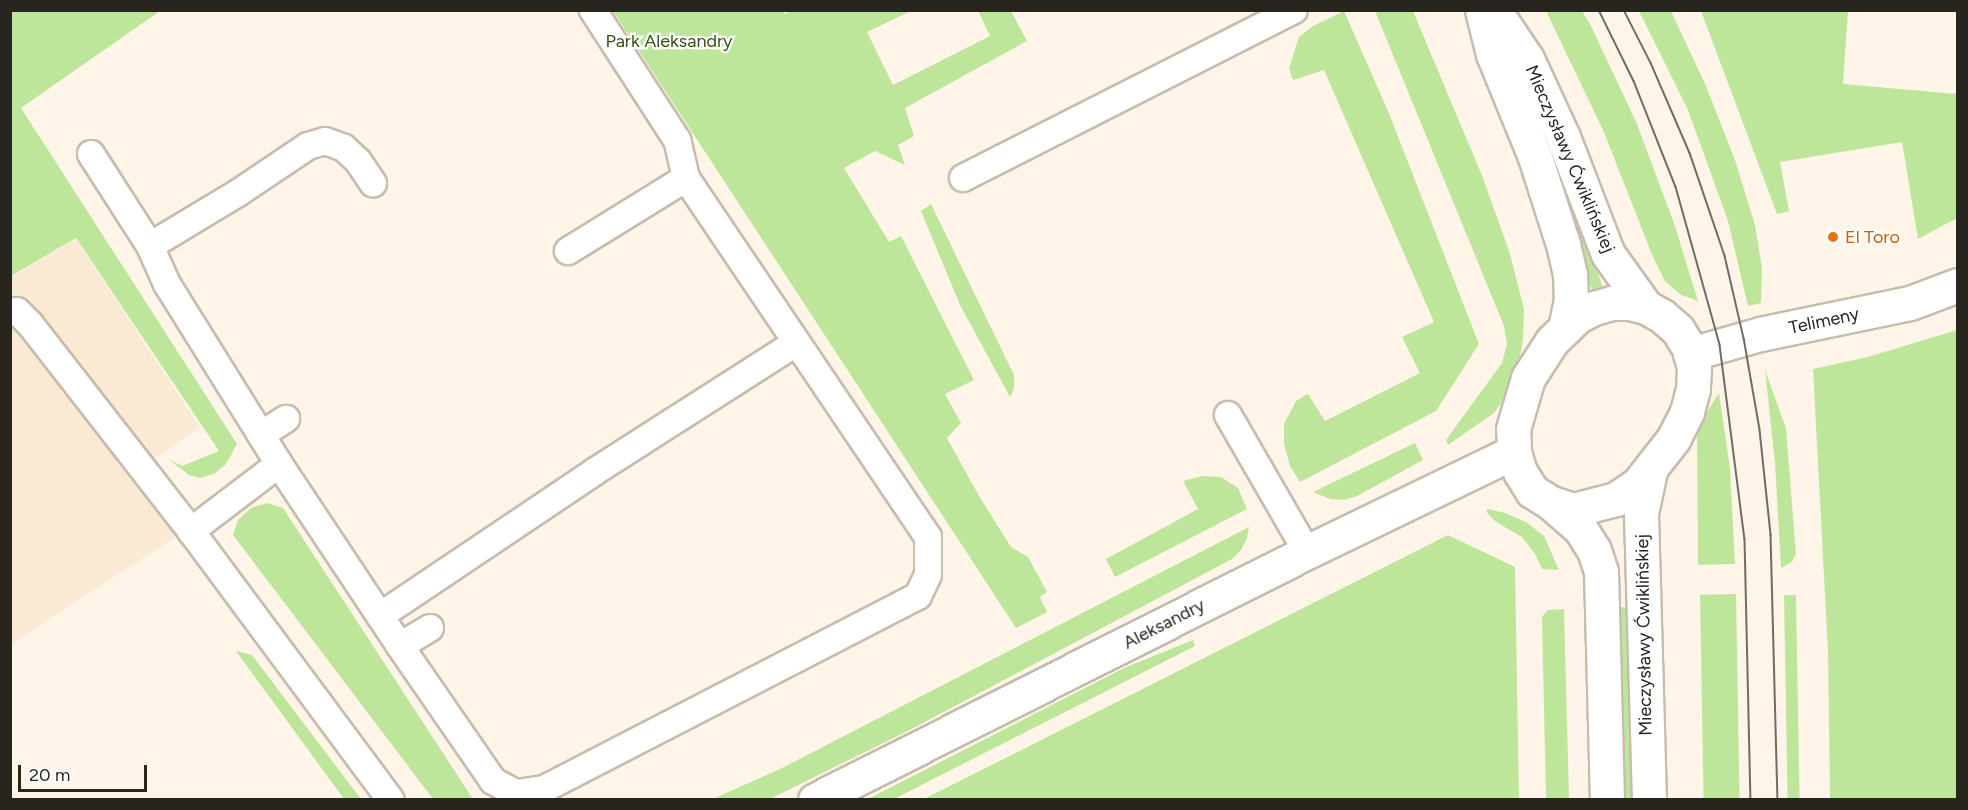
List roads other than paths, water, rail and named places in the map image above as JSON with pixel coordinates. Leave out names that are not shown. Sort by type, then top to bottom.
[{"type":"street","name":"Mieczysławy Ćwiklińskiej","points":[[1482,10],[1493,54],[1534,157],[1563,244],[1570,292],[1565,328]]},
{"type":"street","name":"Mieczysławy Ćwiklińskiej","points":[[1494,10],[1527,59],[1563,137],[1608,254],[1646,308]]},
{"type":"street","name":"Telimeny","points":[[1690,354],[1760,334],[1910,303],[1958,285]]},
{"type":"street","points":[[1551,503],[1573,510],[1616,499],[1638,484],[1674,438],[1687,412],[1693,389],[1694,368],[1678,330],[1662,316],[1629,303],[1611,303],[1594,308],[1565,328],[1542,355],[1528,378],[1513,429],[1514,452],[1520,472],[1532,491],[1551,503],[1580,528],[1594,550],[1601,572],[1607,800]]},
{"type":"street","name":"Aleksandry","points":[[815,800],[1307,552],[1514,452]]},
{"type":"street","name":"Mieczysławy Ćwiklińskiej","points":[[1649,800],[1641,513],[1650,471]]},
{"type":"lane","points":[[91,154],[150,246],[167,284],[279,464],[493,781],[516,793],[544,789],[918,596],[928,575],[928,537],[686,178],[677,140],[593,10]]},
{"type":"lane","points":[[963,178],[1294,10]]},
{"type":"lane","points":[[150,246],[238,193],[308,146],[325,141],[344,148],[358,160],[373,183]]},
{"type":"lane","points":[[568,251],[686,178]]},
{"type":"lane","points":[[10,312],[17,312],[30,324],[191,531],[391,800]]},
{"type":"lane","points":[[380,616],[594,472],[796,344]]},
{"type":"lane","points":[[1228,415],[1307,552]]},
{"type":"lane","points":[[261,435],[286,419]]},
{"type":"lane","points":[[191,531],[279,464]]},
{"type":"lane","points":[[400,646],[430,628]]},
{"type":"tram line","points":[[1599,10],[1634,81],[1676,187],[1720,345],[1745,539],[1751,800]]},
{"type":"tram line","points":[[1624,10],[1651,63],[1690,153],[1725,256],[1744,338],[1760,430],[1771,535],[1778,800]]},
{"type":"place","name":"El Toro","points":[[1833,237]]},
{"type":"park label","name":"Park Aleksandry","points":[[669,41]]}]
